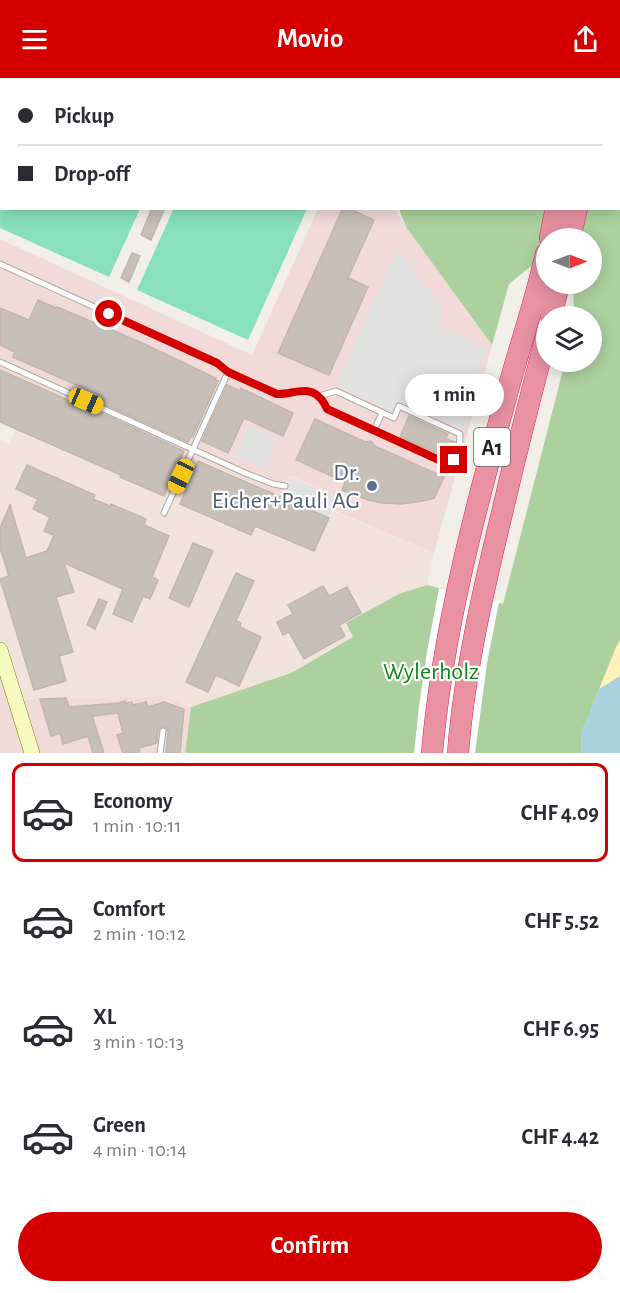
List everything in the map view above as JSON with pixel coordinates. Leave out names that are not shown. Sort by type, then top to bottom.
[{"type":"highway","points":[[552,228],[556,210]]},
{"type":"highway","points":[[572,228],[577,210]]},
{"type":"highway","name":"A1","points":[[432,753],[440,682],[456,592],[536,291]]},
{"type":"highway","name":"A1","points":[[458,753],[466,686],[482,598],[537,372]]},
{"type":"street","points":[[0,650],[32,753]]},
{"type":"lane","points":[[0,264],[217,363],[228,372],[277,394],[305,390],[319,396],[327,409],[448,464],[454,460],[460,443],[460,434],[399,406],[394,418],[336,392],[319,396]]},
{"type":"lane","points":[[0,362],[273,484],[285,486]]},
{"type":"lane","points":[[164,513],[228,372]]},
{"type":"lane","points":[[374,430],[382,413]]},
{"type":"lane","points":[[160,753],[163,730]]},
{"type":"shaded area","points":[[318,210],[395,210],[492,345],[434,553],[333,510],[290,476],[280,496],[0,370],[0,239],[252,355]]},
{"type":"shaded area","points":[[398,249],[440,305],[443,315],[440,327],[485,348],[465,430],[398,402],[393,412],[336,384]]},
{"type":"shaded area","points":[[0,370],[279,496],[290,475],[338,497],[333,511],[434,553],[427,585],[399,594],[346,624],[353,637],[291,673],[196,706],[191,707],[161,696],[29,699],[16,703],[0,650],[0,440],[9,444],[16,429],[0,422]]},
{"type":"shaded area","points":[[249,426],[278,439],[265,469],[235,456]]},
{"type":"shaded area","points":[[290,477],[337,497],[328,518],[283,498]]},
{"type":"shaded area","points":[[0,650],[16,703],[28,699],[162,696],[191,707],[185,753],[0,753]]},
{"type":"green space","points":[[0,210],[140,210],[109,277],[0,228]]},
{"type":"green space","points":[[173,210],[307,210],[248,340],[137,290]]},
{"type":"green space","name":"Wylerholz","points":[[399,210],[620,210],[620,640],[582,731],[582,753],[185,753],[191,707],[291,673],[353,637],[346,623],[399,594],[427,585],[503,604],[562,372],[602,372],[602,306],[574,306],[573,294],[602,294],[602,228],[536,228],[536,268],[530,267],[509,284],[492,345],[406,227]]},
{"type":"sand","points":[[620,640],[620,698],[591,709],[616,647]]},
{"type":"water","points":[[620,676],[620,753],[582,753],[582,731],[599,689]]},
{"type":"pier","points":[[439,588],[499,602],[487,663],[475,753],[414,753],[427,652]]},
{"type":"building","points":[[151,210],[164,210],[151,240],[141,235]]},
{"type":"building","points":[[342,210],[352,210],[374,220],[348,278],[368,287],[329,375],[278,353]]},
{"type":"building","points":[[132,253],[140,256],[129,282],[121,278]]},
{"type":"building","points":[[38,300],[140,342],[216,378],[215,380],[218,381],[193,437],[191,436],[188,442],[95,400],[97,394],[13,357],[15,352],[0,345],[0,308],[29,320]]},
{"type":"building","points":[[0,370],[90,410],[91,408],[184,451],[164,496],[0,422]]},
{"type":"building","points":[[227,385],[240,391],[241,388],[293,413],[283,436],[244,418],[228,453],[202,441]]},
{"type":"building","points":[[409,416],[448,434],[446,439],[455,442],[449,458],[400,437]]},
{"type":"building","points":[[315,419],[365,442],[371,441],[375,446],[444,477],[434,498],[401,504],[368,500],[342,490],[345,482],[296,460]]},
{"type":"building","points":[[198,461],[329,518],[314,551],[255,526],[251,535],[180,504]]},
{"type":"building","points":[[27,465],[95,495],[93,499],[146,519],[144,525],[169,536],[152,577],[158,580],[154,590],[150,599],[143,596],[132,622],[113,614],[123,589],[64,563],[74,592],[56,597],[73,652],[59,656],[66,681],[34,690],[0,579],[9,576],[0,548],[0,528],[10,505],[26,558],[47,551],[54,535],[44,531],[50,517],[33,509],[38,499],[16,489]]},
{"type":"building","points":[[193,543],[213,551],[189,607],[169,598]]},
{"type":"building","points":[[236,573],[254,581],[236,621],[241,623],[240,627],[261,637],[239,686],[216,675],[208,692],[186,682]]},
{"type":"building","points":[[323,586],[329,596],[347,587],[361,613],[339,625],[345,636],[304,659],[289,632],[283,635],[277,622],[293,614],[288,605]]},
{"type":"building","points":[[99,599],[107,602],[95,629],[87,625]]},
{"type":"building","points":[[66,698],[69,707],[125,701],[125,703],[132,702],[133,705],[146,702],[148,707],[164,702],[184,709],[180,753],[166,753],[168,731],[163,726],[158,730],[157,743],[139,748],[140,753],[123,753],[117,735],[123,733],[118,713],[92,716],[104,753],[93,753],[88,736],[63,744],[60,733],[51,736],[40,699]]},
{"type":"place","name":"Dr. Eicher+Pauli AG","points":[[372,486]]},
{"type":"route","points":[[109,314],[217,363],[228,372],[277,394],[305,390],[319,396],[327,409],[448,464],[454,460]]}]
